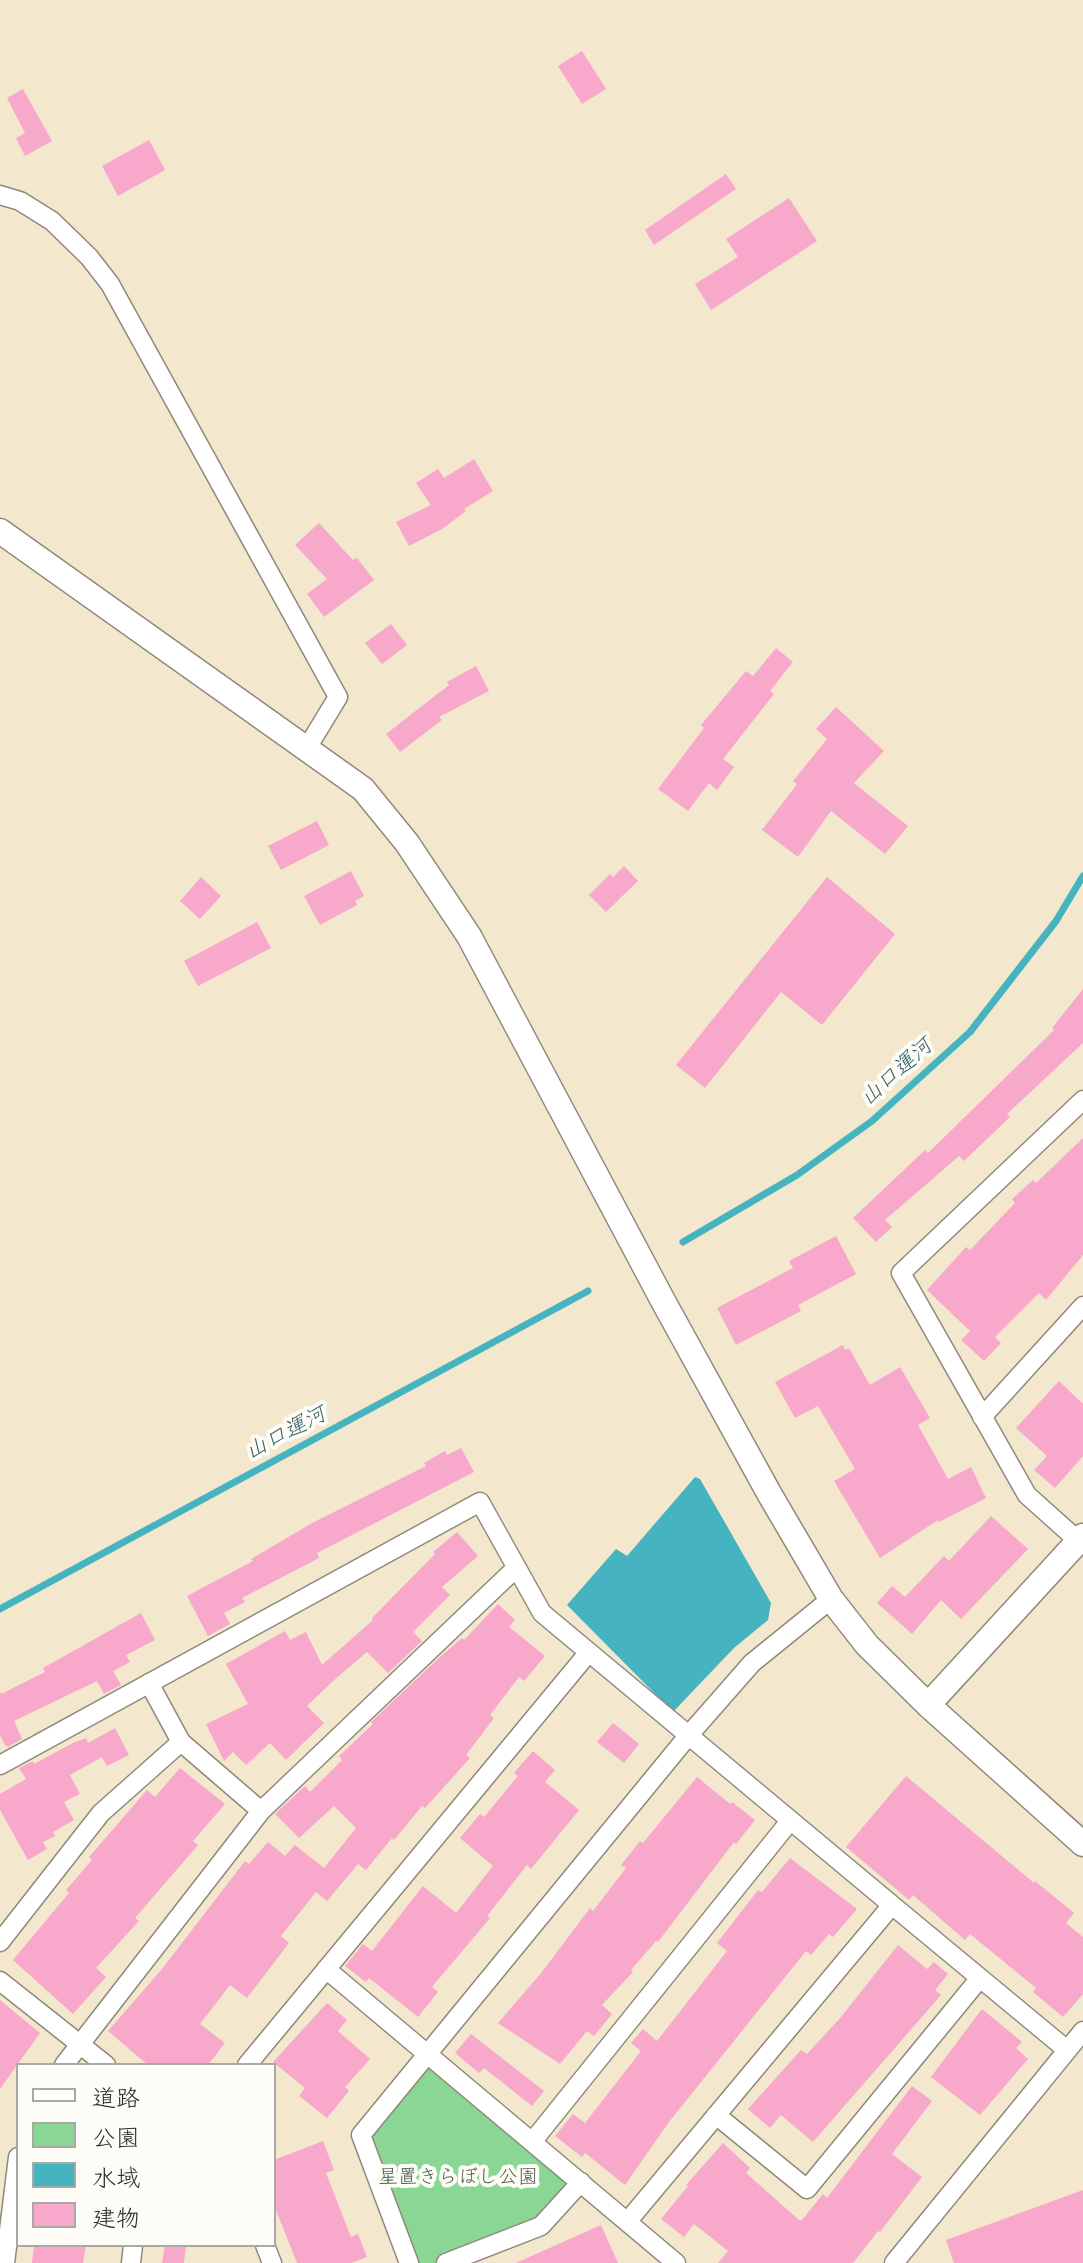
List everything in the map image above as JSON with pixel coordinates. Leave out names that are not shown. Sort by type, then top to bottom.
[{"type":"street","points":[[0,195],[20,201],[52,221],[89,257],[110,284],[338,697],[307,748]]},
{"type":"street","points":[[0,531],[363,789],[407,843],[469,936],[669,1312],[831,1599],[867,1645],[928,1705],[1083,1844]]},
{"type":"street","points":[[928,1705],[1082,1540],[1027,1495],[901,1273],[1083,1100]]},
{"type":"street","points":[[982,1417],[1083,1306]]},
{"type":"street","points":[[0,1765],[480,1502],[542,1613],[1067,2050]]},
{"type":"street","points":[[65,2063],[261,1811],[516,1568]]},
{"type":"street","points":[[409,2263],[361,2135],[688,1736],[752,1663],[831,1599]]},
{"type":"street","points":[[249,2063],[589,1652]]},
{"type":"street","points":[[149,1683],[181,1742],[261,1811]]},
{"type":"street","points":[[0,1942],[101,1813],[181,1742]]},
{"type":"street","points":[[532,2142],[790,1821]]},
{"type":"street","points":[[627,2222],[892,1905]]},
{"type":"street","points":[[326,1969],[676,2263]]},
{"type":"street","points":[[716,2115],[807,2189],[980,1978]]},
{"type":"street","points":[[0,1981],[103,2063]]},
{"type":"street","points":[[894,2263],[1083,2031]]},
{"type":"street","points":[[5,2263],[16,2173]]},
{"type":"street","points":[[446,2263],[541,2226],[581,2182]]},
{"type":"green space","name":"星置きらぼし公園","points":[[428,2054],[581,2182],[541,2226],[446,2263],[409,2263],[361,2135]]},
{"type":"water","points":[[695,1477],[700,1479],[771,1603],[768,1620],[734,1648],[673,1712],[567,1605],[616,1549],[627,1556]]},
{"type":"building","points":[[582,51],[606,89],[582,104],[558,66]]},
{"type":"building","points":[[23,89],[52,141],[25,156],[16,138],[25,133],[7,98]]},
{"type":"building","points":[[149,140],[165,170],[118,196],[102,166]]},
{"type":"building","points":[[726,174],[736,189],[654,245],[645,230]]},
{"type":"building","points":[[789,198],[817,241],[711,310],[695,284],[738,257],[726,239]]},
{"type":"building","points":[[474,459],[493,491],[464,509],[466,511],[442,529],[409,546],[396,522],[431,505],[416,483],[438,469],[444,478]]},
{"type":"building","points":[[319,523],[353,560],[357,558],[374,580],[324,617],[307,594],[327,579],[295,545]]},
{"type":"building","points":[[391,624],[407,645],[382,664],[365,643]]},
{"type":"building","points":[[776,648],[793,662],[770,691],[774,694],[723,759],[734,767],[717,790],[709,783],[688,811],[658,789],[704,728],[701,725],[746,671],[753,676]]},
{"type":"building","points":[[476,666],[489,691],[439,717],[442,720],[400,752],[386,734],[449,685],[447,682]]},
{"type":"building","points":[[836,707],[884,751],[854,783],[908,826],[885,854],[831,811],[798,857],[762,830],[797,784],[793,781],[827,739],[816,729]]},
{"type":"building","points":[[317,821],[329,845],[281,870],[268,846]]},
{"type":"building","points":[[624,866],[638,881],[606,912],[589,895],[610,874],[613,877]]},
{"type":"building","points":[[351,871],[364,896],[355,901],[357,905],[320,925],[304,896]]},
{"type":"building","points":[[201,877],[221,896],[200,919],[180,901]]},
{"type":"building","points":[[827,877],[895,934],[822,1025],[781,992],[705,1088],[676,1065]]},
{"type":"building","points":[[257,922],[271,948],[198,986],[184,961]]},
{"type":"building","points":[[1083,989],[1083,1043],[1007,1114],[1010,1117],[964,1161],[959,1156],[885,1220],[892,1227],[876,1242],[853,1218],[925,1150],[928,1153],[1054,1030],[1052,1028]]},
{"type":"building","points":[[1083,1138],[1083,1255],[1046,1300],[1039,1293],[995,1337],[1001,1343],[984,1361],[961,1340],[970,1331],[927,1290],[966,1247],[970,1250],[1015,1203],[1012,1199],[1033,1180],[1036,1183]]},
{"type":"building","points":[[836,1236],[856,1274],[798,1305],[801,1311],[736,1345],[717,1308],[793,1268],[789,1261]]},
{"type":"building","points":[[843,1345],[845,1350],[849,1348],[870,1385],[900,1367],[930,1418],[918,1425],[948,1479],[971,1467],[986,1498],[938,1520],[880,1558],[834,1481],[855,1469],[818,1406],[795,1418],[775,1382]]},
{"type":"building","points":[[1059,1381],[1083,1404],[1083,1456],[1055,1488],[1034,1470],[1047,1456],[1016,1428]]},
{"type":"building","points":[[461,1448],[474,1472],[317,1553],[319,1558],[242,1598],[245,1602],[224,1613],[230,1624],[208,1636],[187,1596],[253,1561],[251,1559],[314,1522],[426,1466],[424,1463],[445,1451],[447,1455]]},
{"type":"building","points":[[991,1516],[1028,1549],[961,1619],[941,1600],[912,1634],[877,1603],[892,1586],[905,1597],[944,1556],[949,1561]]},
{"type":"building","points":[[457,1532],[478,1556],[442,1587],[450,1595],[413,1632],[422,1641],[388,1673],[367,1652],[333,1681],[307,1706],[324,1723],[286,1760],[270,1743],[246,1765],[233,1752],[224,1761],[206,1724],[248,1704],[226,1664],[285,1631],[290,1640],[306,1632],[322,1665],[373,1620],[435,1554],[433,1552]]},
{"type":"building","points":[[498,1604],[515,1620],[509,1627],[545,1656],[524,1681],[519,1677],[490,1715],[494,1718],[466,1755],[470,1758],[425,1808],[422,1806],[394,1840],[392,1838],[366,1870],[358,1864],[327,1901],[316,1892],[281,1936],[289,1943],[247,1998],[230,1985],[200,2024],[225,2043],[210,2063],[146,2063],[108,2031],[162,1969],[245,1861],[249,1864],[268,1842],[285,1856],[295,1845],[324,1868],[356,1828],[334,1806],[299,1838],[275,1814],[305,1786],[310,1792],[342,1760],[339,1756],[373,1724],[371,1722],[440,1657],[462,1638],[464,1640]]},
{"type":"building","points":[[141,1613],[155,1640],[126,1655],[130,1662],[113,1671],[121,1685],[104,1694],[97,1681],[14,1721],[22,1739],[8,1747],[5,1745],[0,1735],[0,1691],[1,1694],[45,1672],[43,1668]]},
{"type":"building","points":[[613,1723],[639,1744],[624,1763],[597,1742]]},
{"type":"building","points":[[115,1728],[129,1755],[107,1766],[102,1757],[70,1775],[80,1794],[64,1802],[74,1820],[53,1832],[55,1836],[43,1842],[47,1849],[28,1860],[0,1810],[0,1794],[26,1779],[19,1768],[33,1761],[34,1764],[86,1738],[88,1743]]},
{"type":"building","points":[[533,1751],[555,1770],[545,1782],[579,1810],[531,1869],[527,1865],[487,1916],[490,1918],[432,1987],[438,1992],[418,2017],[369,1978],[366,1982],[345,1966],[363,1944],[372,1951],[423,1886],[456,1913],[493,1866],[460,1838],[480,1814],[484,1817],[518,1776],[514,1773]]},
{"type":"building","points":[[180,1768],[225,1804],[193,1841],[198,1845],[135,1918],[139,1921],[96,1968],[106,1977],[73,2014],[13,1960],[69,1893],[66,1890],[92,1860],[89,1857],[147,1790],[155,1797]]},
{"type":"building","points":[[906,1776],[1074,1913],[1066,1923],[1083,1937],[1083,1994],[1063,2017],[1033,1992],[1036,1988],[970,1934],[965,1940],[913,1895],[909,1900],[846,1847]]},
{"type":"building","points":[[697,1777],[755,1820],[736,1844],[734,1842],[658,1942],[602,2005],[612,2014],[594,2036],[587,2031],[560,2064],[498,2023],[542,1972],[590,1908],[593,1911],[626,1868],[621,1865],[640,1841],[643,1843]]},
{"type":"building","points":[[790,1858],[857,1909],[833,1937],[829,1934],[811,1955],[806,1951],[669,2122],[625,2185],[585,2153],[582,2157],[555,2136],[573,2114],[585,2123],[641,2051],[631,2043],[643,2029],[657,2041],[727,1951],[717,1943],[758,1890],[762,1892]]},
{"type":"building","points":[[898,1945],[927,1969],[934,1962],[948,1974],[935,1990],[941,1995],[813,2142],[781,2115],[770,2128],[748,2109],[801,2050],[807,2054],[841,2017]]},
{"type":"building","points":[[0,2000],[40,2033],[0,2089]]},
{"type":"building","points":[[327,2003],[347,2020],[338,2031],[370,2059],[345,2087],[349,2091],[327,2118],[299,2096],[305,2088],[273,2062]]},
{"type":"building","points":[[982,2009],[1022,2042],[1016,2048],[1028,2059],[980,2115],[931,2077]]},
{"type":"building","points":[[471,2034],[544,2091],[532,2106],[484,2068],[479,2073],[455,2053]]},
{"type":"building","points":[[912,2086],[932,2101],[892,2154],[922,2177],[853,2263],[718,2263],[728,2251],[694,2224],[684,2237],[661,2219],[723,2143],[750,2168],[746,2173],[802,2220],[823,2194],[827,2198]]},
{"type":"building","points":[[323,2141],[334,2170],[326,2173],[351,2237],[358,2234],[367,2257],[351,2263],[297,2263],[276,2210],[276,2159]]},
{"type":"building","points":[[1083,2190],[1083,2263],[954,2263],[946,2240]]},
{"type":"building","points":[[601,2225],[618,2263],[516,2263]]},
{"type":"building","points":[[34,2247],[86,2247],[83,2263],[32,2263]]},
{"type":"building","points":[[165,2247],[186,2247],[184,2263],[162,2263]]},
{"type":"waterway","name":"山口運河","points":[[683,1242],[797,1175],[872,1121],[970,1032],[1056,921],[1083,876]]},
{"type":"waterway","name":"山口運河","points":[[0,1609],[588,1291]]}]
